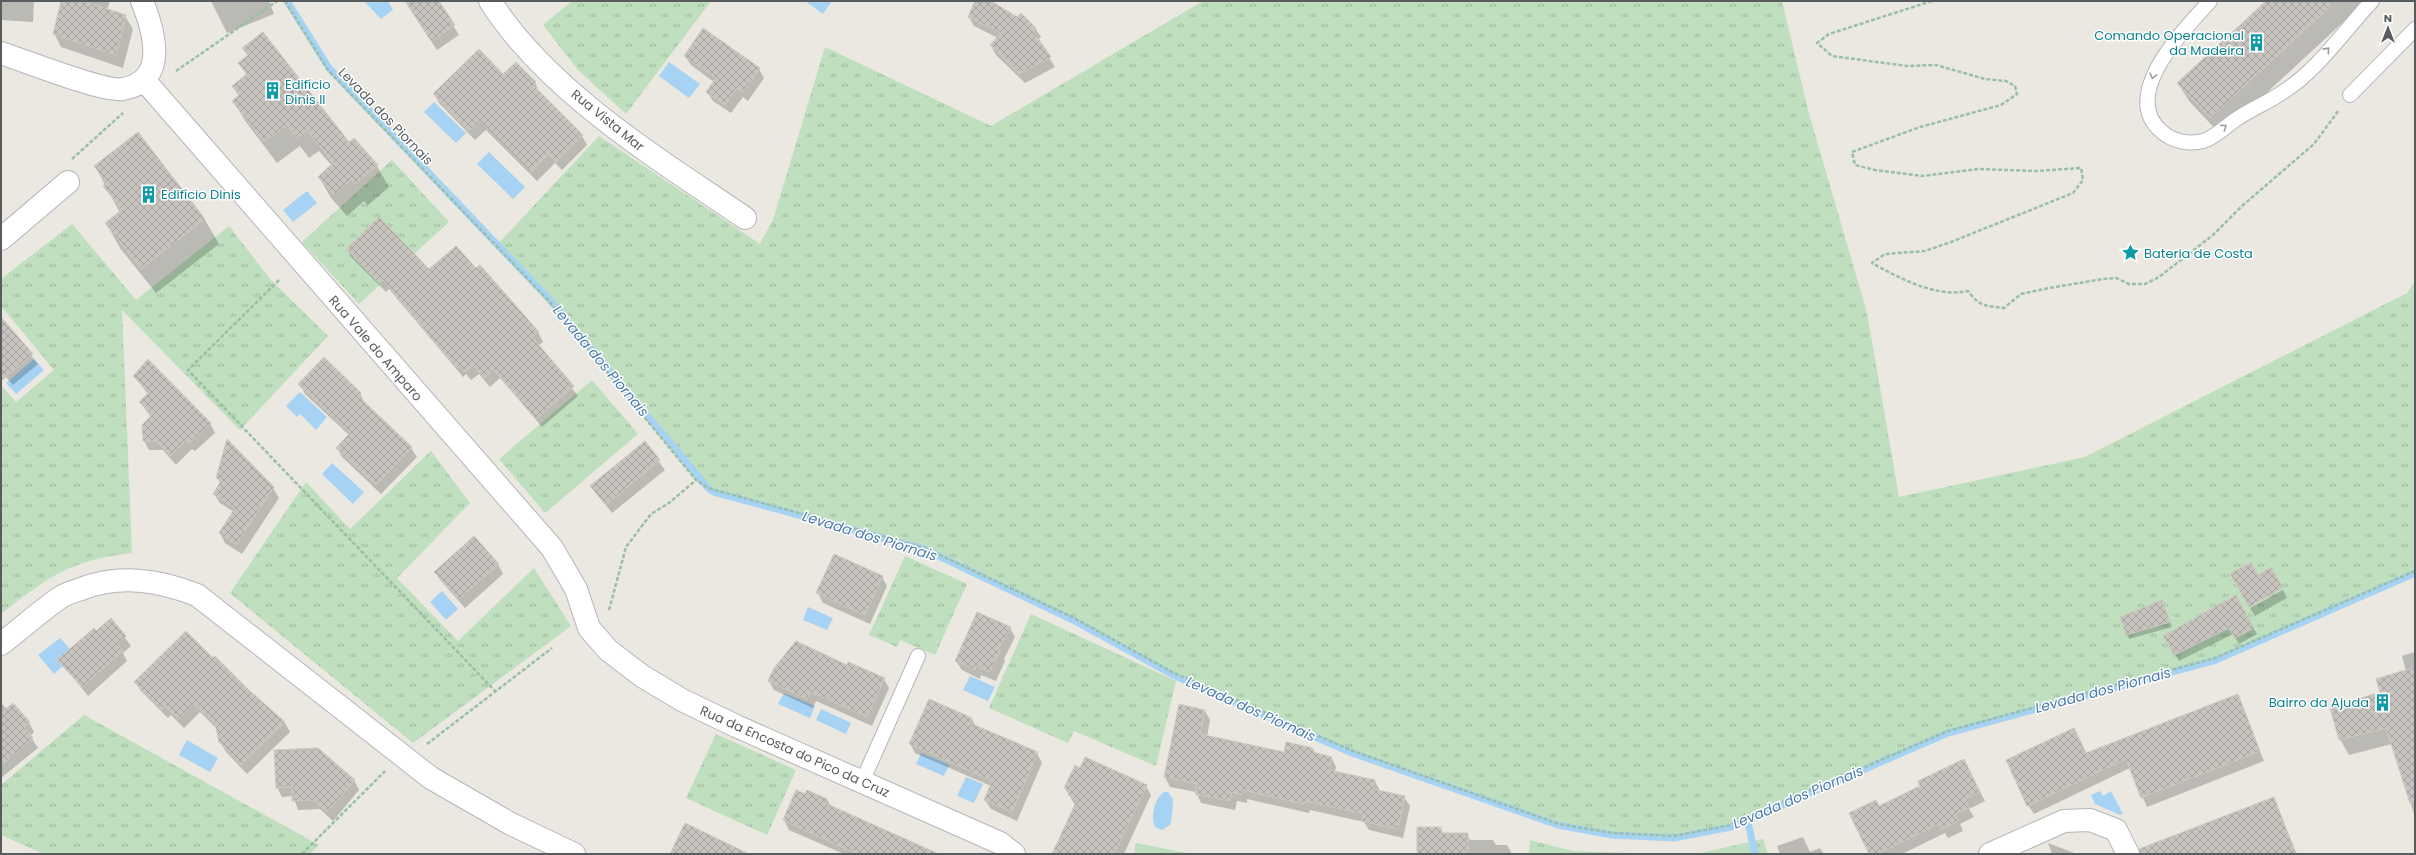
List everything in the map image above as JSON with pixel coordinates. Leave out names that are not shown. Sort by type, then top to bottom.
[{"type":"street","points":[[1,53],[91,83],[123,90],[148,84],[152,70],[154,46],[151,25],[142,1]]},
{"type":"street","name":"Rua Vista Mar","points":[[490,1],[504,23],[555,77],[633,142],[745,218]]},
{"type":"street","name":"Rua Vale do Amparo","points":[[148,84],[299,260],[552,548],[576,589],[589,628]]},
{"type":"street","points":[[1,239],[68,182]]},
{"type":"street","points":[[1,644],[62,596],[86,587],[118,580],[136,580],[177,587],[197,595],[406,760],[431,778],[511,824],[574,854]]},
{"type":"street","name":"Rua da Encosta do Pico da Cruz","points":[[589,628],[608,650],[624,663],[682,700],[1000,843],[1014,854]]},
{"type":"street","points":[[1990,854],[2064,821],[2090,820],[2116,830],[2128,854]]},
{"type":"lane","points":[[2210,1],[2183,31],[2155,68],[2148,98],[2149,114],[2155,126],[2168,138],[2187,143],[2204,141],[2239,117],[2284,92],[2312,68],[2372,1]]},
{"type":"lane","points":[[2350,95],[2415,29]]},
{"type":"lane","points":[[862,782],[918,656]]},
{"type":"path","points":[[68,182],[64,167],[148,84],[277,1]]},
{"type":"path","name":"Levada dos Piornais","points":[[285,1],[328,70],[549,301],[696,480],[708,488],[925,548],[1074,618],[1174,673],[1353,751],[1558,824],[1612,833],[1674,836],[1731,825],[1948,731],[2215,658],[2415,571]]},
{"type":"path","points":[[1932,1],[1829,34],[1817,43],[1832,56],[1907,66],[1936,65],[1985,79],[2006,80],[2015,86],[2017,94],[2001,105],[1920,127],[1852,152],[1855,164],[1874,170],[1922,176],[1978,169],[2036,171],[2080,168],[2083,180],[2073,193],[1951,242],[1925,251],[1885,254],[1872,263],[1902,279],[1933,289],[1958,293],[1968,290],[1976,302],[1986,306],[2004,308],[2021,294],[2087,281],[2116,278],[2129,284],[2145,284],[2159,277],[2213,235],[2254,195],[2314,144],[2350,95]]},
{"type":"path","points":[[279,280],[188,370],[495,691]]},
{"type":"path","points":[[608,613],[626,547],[651,514],[670,503],[696,480]]},
{"type":"path","points":[[427,744],[552,648]]},
{"type":"path","points":[[302,854],[385,770]]},
{"type":"green space","points":[[572,1],[711,1],[626,114],[578,70],[543,25]]},
{"type":"green space","points":[[1203,1],[1782,1],[1808,110],[1867,313],[1899,497],[2085,457],[2407,293],[2415,281],[2415,571],[2215,658],[1948,731],[1731,825],[1674,836],[1612,833],[1559,824],[1353,751],[1174,673],[1074,618],[925,548],[708,488],[696,480],[549,301],[496,246],[599,136],[760,244],[773,220],[825,47],[991,126]]},
{"type":"green space","points":[[392,160],[449,222],[359,304],[302,242]]},
{"type":"green space","points":[[72,224],[136,300],[229,226],[271,280],[328,336],[240,430],[122,310],[132,553],[110,556],[61,572],[47,580],[1,614],[1,385],[16,402],[54,370],[1,306],[1,279]]},
{"type":"green space","points":[[592,380],[638,434],[545,513],[499,459]]},
{"type":"green space","points":[[431,451],[470,503],[397,578],[458,641],[534,568],[571,626],[413,743],[230,593],[306,482],[350,529]]},
{"type":"green space","points":[[905,556],[967,584],[935,655],[900,640],[897,647],[869,635]]},
{"type":"green space","points":[[1031,614],[1176,681],[1156,766],[1074,731],[1068,743],[989,708]]},
{"type":"green space","points":[[84,715],[319,845],[310,854],[44,854],[1,835],[1,785]]},
{"type":"green space","points":[[716,734],[796,770],[767,835],[686,798]]},
{"type":"green space","points":[[1763,839],[1768,854],[1696,854]]},
{"type":"green space","points":[[1530,840],[1573,851],[1658,854],[1529,854]]},
{"type":"green space","points":[[1136,843],[1192,854],[1134,854]]},
{"type":"water","points":[[364,1],[388,1],[393,10],[381,19]]},
{"type":"water","points":[[805,1],[832,1],[823,14]]},
{"type":"water","points":[[669,62],[700,84],[689,98],[659,76]]},
{"type":"water","points":[[434,102],[466,133],[456,143],[424,112]]},
{"type":"water","points":[[489,152],[525,187],[513,199],[477,164]]},
{"type":"water","points":[[307,191],[317,203],[293,222],[283,210]]},
{"type":"water","points":[[34,359],[44,370],[16,394],[6,383]]},
{"type":"water","points":[[300,392],[327,417],[316,430],[300,414],[297,417],[286,406]]},
{"type":"water","points":[[332,463],[364,492],[353,504],[322,474]]},
{"type":"water","points":[[442,591],[458,609],[446,620],[430,602]]},
{"type":"water","points":[[808,607],[833,618],[827,630],[803,620]]},
{"type":"water","points":[[60,638],[70,649],[58,659],[63,666],[54,674],[38,655]]},
{"type":"water","points":[[970,676],[995,687],[988,701],[963,690]]},
{"type":"water","points":[[784,693],[815,706],[810,718],[778,704]]},
{"type":"water","points":[[821,709],[851,723],[846,734],[816,720]]},
{"type":"water","points":[[187,740],[218,758],[210,772],[179,755]]},
{"type":"water","points":[[921,753],[949,765],[944,776],[916,764]]},
{"type":"water","points":[[966,777],[983,784],[974,803],[957,796]]},
{"type":"water","points":[[2100,791],[2103,796],[2111,791],[2123,814],[2120,815],[2095,804],[2091,795]]},
{"type":"water","points":[[1164,792],[1168,792],[1173,799],[1173,804],[1170,825],[1162,830],[1155,827],[1153,813],[1158,798]]},
{"type":"building","points":[[61,1],[83,1],[126,15],[116,55],[53,34]]},
{"type":"building","points":[[405,1],[439,1],[455,25],[431,41]]},
{"type":"building","points":[[975,1],[991,1],[1017,17],[1021,13],[1036,28],[1033,31],[1051,57],[1019,74],[990,45],[1001,33],[968,17]]},
{"type":"building","name":"Comando Operacional da Madeira","points":[[2266,1],[2336,1],[2210,118],[2177,83]]},
{"type":"building","points":[[703,28],[760,68],[743,92],[737,88],[725,105],[706,92],[716,78],[684,56]]},
{"type":"building","name":"Edifício Dinis II","points":[[263,32],[349,142],[354,138],[378,165],[355,184],[351,180],[334,195],[318,177],[333,163],[307,130],[297,138],[287,125],[264,142],[232,101],[239,95],[232,86],[247,74],[238,63],[248,55],[242,48]]},
{"type":"building","points":[[479,49],[503,74],[516,62],[536,82],[533,85],[583,135],[556,162],[549,154],[531,172],[480,121],[469,131],[433,94]]},
{"type":"building","name":"Edifício Dinis","points":[[138,132],[205,219],[141,269],[105,223],[122,210],[103,186],[107,183],[94,166]]},
{"type":"building","points":[[379,217],[429,269],[456,246],[476,268],[480,265],[539,332],[532,337],[574,386],[536,419],[494,370],[484,378],[473,365],[465,372],[460,366],[457,368],[383,280],[380,284],[346,249]]},
{"type":"building","points":[[1,317],[33,354],[1,381]]},
{"type":"building","points":[[324,357],[361,393],[358,396],[412,447],[376,485],[336,448],[350,433],[298,384]]},
{"type":"building","points":[[148,359],[211,423],[189,443],[186,440],[171,456],[156,441],[143,441],[142,425],[152,415],[139,402],[149,392],[133,376]]},
{"type":"building","points":[[227,439],[274,487],[236,545],[219,533],[235,508],[213,494],[221,481],[216,478]]},
{"type":"building","points":[[645,441],[660,460],[606,505],[590,486]]},
{"type":"building","points":[[474,536],[499,564],[459,599],[434,572]]},
{"type":"building","points":[[834,554],[883,576],[865,615],[816,593]]},
{"type":"building","points":[[2251,562],[2258,575],[2271,567],[2283,588],[2249,607],[2230,574]]},
{"type":"building","points":[[2236,595],[2254,628],[2235,638],[2229,628],[2174,655],[2163,636]]},
{"type":"building","points":[[2162,600],[2170,622],[2126,635],[2120,617]]},
{"type":"building","points":[[977,612],[1011,627],[998,650],[1000,651],[990,672],[976,666],[975,670],[955,661]]},
{"type":"building","points":[[111,618],[126,636],[117,644],[123,651],[82,687],[57,660],[94,628],[96,631]]},
{"type":"building","points":[[186,631],[213,658],[215,656],[250,691],[285,722],[241,765],[219,742],[215,724],[194,704],[178,719],[165,706],[162,710],[134,682]]},
{"type":"building","points":[[796,641],[847,665],[848,662],[885,678],[867,717],[811,692],[807,699],[768,681],[774,668]]},
{"type":"building","name":"Bairro da Ajuda","points":[[2415,667],[2415,802],[2410,803],[2386,728],[2339,740],[2330,708],[2380,692],[2376,679]]},
{"type":"building","points":[[2238,694],[2260,751],[2141,798],[2126,759],[2027,806],[2006,760],[2074,728],[2086,753]]},
{"type":"building","points":[[929,699],[972,718],[970,723],[1038,752],[1012,812],[984,800],[992,781],[909,744]]},
{"type":"building","points":[[13,703],[30,722],[24,727],[33,738],[1,766],[1,713]]},
{"type":"building","points":[[1179,704],[1205,710],[1200,734],[1284,752],[1286,742],[1313,748],[1313,752],[1332,757],[1329,770],[1375,780],[1373,789],[1405,796],[1398,829],[1362,821],[1364,814],[1305,801],[1304,804],[1242,790],[1241,794],[1231,792],[1230,801],[1195,794],[1197,784],[1164,777]]},
{"type":"building","points":[[318,748],[355,780],[327,812],[314,800],[292,801],[292,787],[276,788],[274,750]]},
{"type":"building","points":[[1085,757],[1147,785],[1114,854],[1052,854],[1077,800],[1068,795],[1070,790],[1064,788],[1075,765],[1080,768]]},
{"type":"building","points":[[1964,759],[1980,792],[1965,799],[1969,808],[1955,814],[1958,821],[1942,829],[1939,824],[1877,854],[1869,854],[1849,813],[1876,800],[1879,806],[1920,786],[1918,781]]},
{"type":"building","points":[[796,790],[805,794],[807,790],[827,799],[825,803],[939,854],[857,854],[783,820]]},
{"type":"building","points":[[2274,797],[2296,854],[2140,854],[2139,849]]},
{"type":"building","points":[[685,823],[749,854],[670,854]]},
{"type":"building","points":[[1417,827],[1441,827],[1441,833],[1468,833],[1468,854],[1417,854]]},
{"type":"waterway","name":"Levada dos Piornais","points":[[287,1],[329,68],[550,300],[708,488],[714,492],[924,549],[1073,620],[1173,675],[1352,753],[1558,825],[1612,835],[1674,838],[1731,827],[1948,733],[2216,660],[2415,573]]},
{"type":"waterway","points":[[1747,818],[1755,854]]},
{"type":"place","name":"Comando Operacional da Madeira","points":[[2257,42]]},
{"type":"place","name":"Edifício Dinis II","points":[[272,91]]},
{"type":"place","name":"Edifício Dinis","points":[[148,194]]},
{"type":"place","name":"Bateria de Costa","points":[[2131,253]]},
{"type":"place","name":"Bairro da Ajuda","points":[[2382,702]]}]
